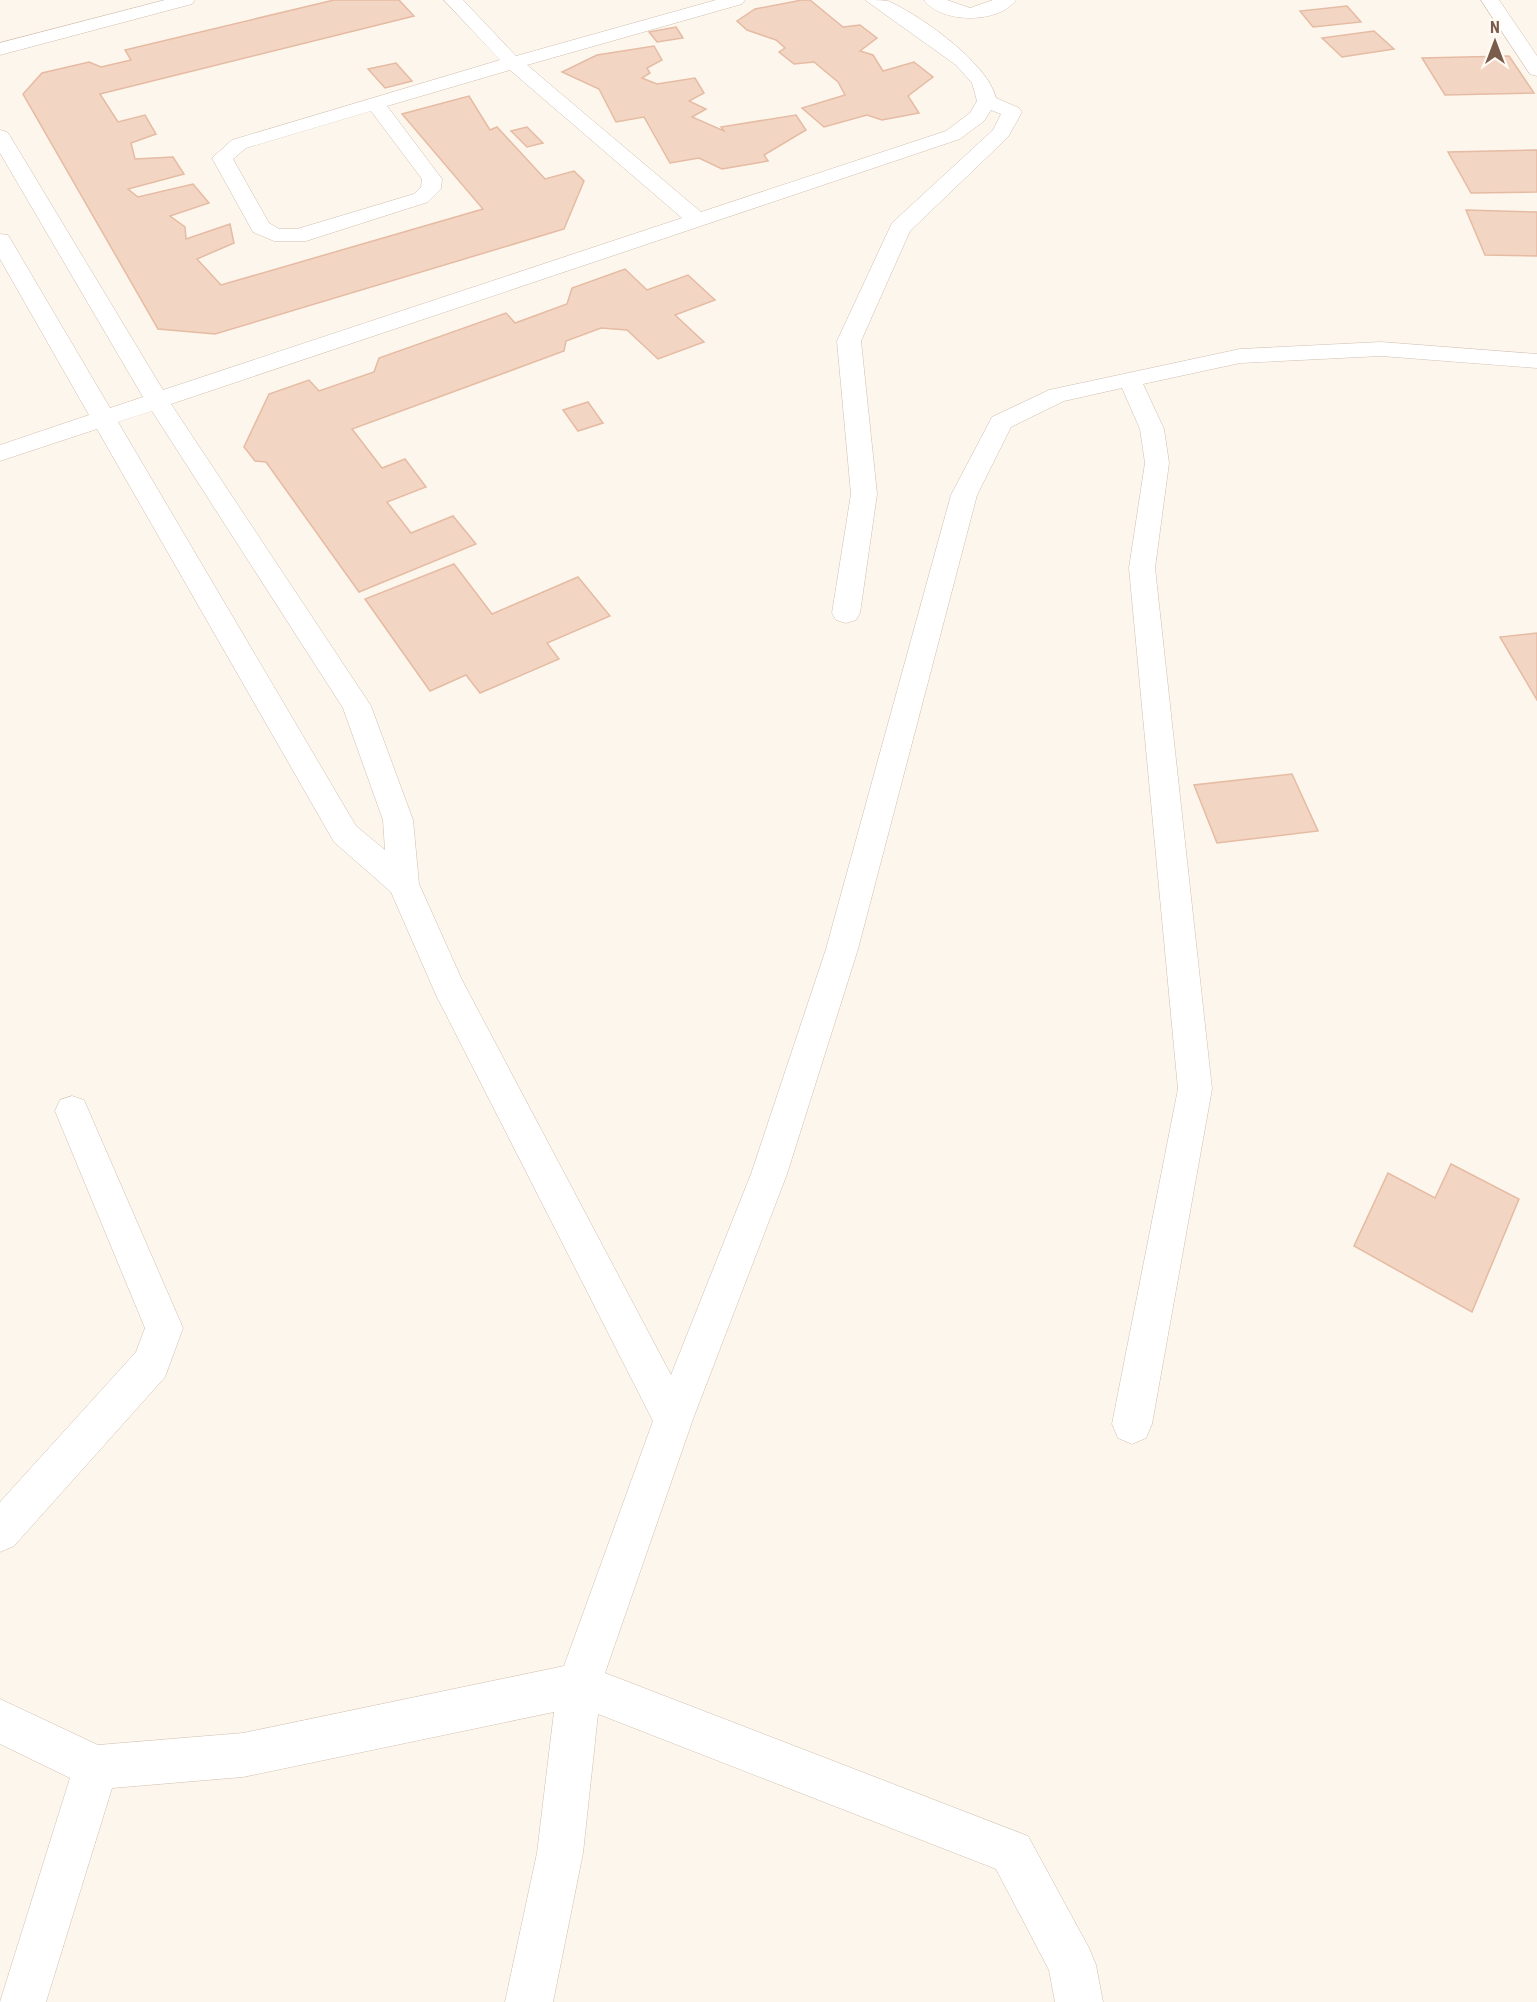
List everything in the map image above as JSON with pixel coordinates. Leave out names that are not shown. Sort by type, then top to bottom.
[{"type":"street","points":[[0,49],[186,0]]},
{"type":"street","points":[[453,0],[511,61],[696,219]]},
{"type":"street","points":[[375,103],[432,179],[431,189],[421,198],[298,236],[274,235],[261,227],[222,158],[239,144],[511,61],[736,0]]},
{"type":"street","points":[[0,453],[105,420],[696,219],[952,135],[977,117],[987,101],[982,82],[966,64],[937,41],[874,0]]},
{"type":"street","points":[[933,0],[961,15],[976,16],[1007,0]]},
{"type":"street","points":[[1490,0],[1537,70]]},
{"type":"street","points":[[846,613],[864,494],[849,341],[900,228],[1001,133],[1012,112],[987,101]]},
{"type":"street","points":[[0,136],[158,402],[357,706],[398,820],[403,884],[448,986],[673,1419]]},
{"type":"street","points":[[0,240],[284,733],[318,785],[345,834],[403,884]]},
{"type":"street","points":[[530,2002],[560,1853],[579,1685],[673,1419],[769,1174],[842,948],[964,495],[1001,422],[1057,395],[1240,356],[1381,349],[1537,361]]},
{"type":"street","points":[[1130,381],[1152,429],[1157,463],[1142,568],[1195,1089],[1132,1424]]},
{"type":"street","points":[[0,1532],[151,1364],[164,1328],[72,1111]]},
{"type":"street","points":[[0,1721],[96,1767],[243,1755],[579,1685],[1012,1852],[1072,1965],[1079,2002]]},
{"type":"street","points":[[22,2002],[96,1767]]},
{"type":"building","points":[[334,0],[399,0],[414,16],[100,94],[118,122],[145,115],[156,134],[131,143],[135,159],[173,157],[184,174],[128,189],[138,197],[193,184],[209,203],[170,216],[185,227],[186,239],[230,224],[234,243],[197,259],[221,285],[483,209],[402,114],[469,96],[490,130],[497,127],[545,179],[574,171],[584,181],[564,229],[215,334],[158,329],[23,94],[42,73],[89,62],[101,67],[131,60],[125,50]]},
{"type":"building","points":[[810,0],[843,27],[860,25],[877,38],[860,51],[873,55],[883,71],[914,62],[933,77],[908,96],[919,113],[882,120],[867,115],[824,127],[802,108],[845,95],[838,82],[814,62],[794,64],[779,52],[785,48],[776,40],[747,30],[737,21],[755,9]]},
{"type":"building","points":[[1347,6],[1361,22],[1313,27],[1300,11]]},
{"type":"building","points":[[676,27],[683,38],[657,42],[649,32]]},
{"type":"building","points":[[1374,31],[1394,49],[1342,57],[1322,38]]},
{"type":"building","points":[[654,46],[662,60],[647,68],[650,73],[642,78],[657,84],[695,78],[704,93],[689,101],[706,109],[692,117],[724,131],[721,127],[796,115],[806,130],[764,155],[768,161],[722,169],[699,158],[670,163],[644,117],[616,122],[599,89],[562,72],[597,55]]},
{"type":"building","points":[[1509,56],[1534,93],[1445,95],[1422,58]]},
{"type":"building","points":[[396,63],[412,81],[385,88],[368,69]]},
{"type":"building","points":[[527,127],[543,143],[527,147],[511,131]]},
{"type":"building","points":[[1537,150],[1537,192],[1471,193],[1448,152]]},
{"type":"building","points":[[1466,210],[1537,212],[1537,256],[1485,255]]},
{"type":"building","points":[[625,269],[647,290],[688,275],[715,300],[675,315],[704,342],[658,359],[627,330],[601,328],[566,341],[564,351],[352,429],[382,468],[405,459],[426,487],[387,502],[411,533],[453,516],[476,544],[359,592],[266,462],[255,461],[244,447],[269,394],[309,380],[319,391],[374,372],[379,358],[506,313],[515,323],[567,304],[572,288]]},
{"type":"building","points":[[588,402],[603,423],[578,431],[563,410]]},
{"type":"building","points":[[454,564],[492,614],[578,577],[610,616],[547,643],[559,659],[480,693],[466,675],[430,691],[365,599]]},
{"type":"building","points":[[1537,633],[1537,700],[1500,637]]},
{"type":"building","points":[[1292,774],[1318,831],[1217,843],[1194,785]]},
{"type":"building","points":[[1451,1164],[1519,1199],[1472,1312],[1354,1246],[1388,1173],[1435,1198]]}]
